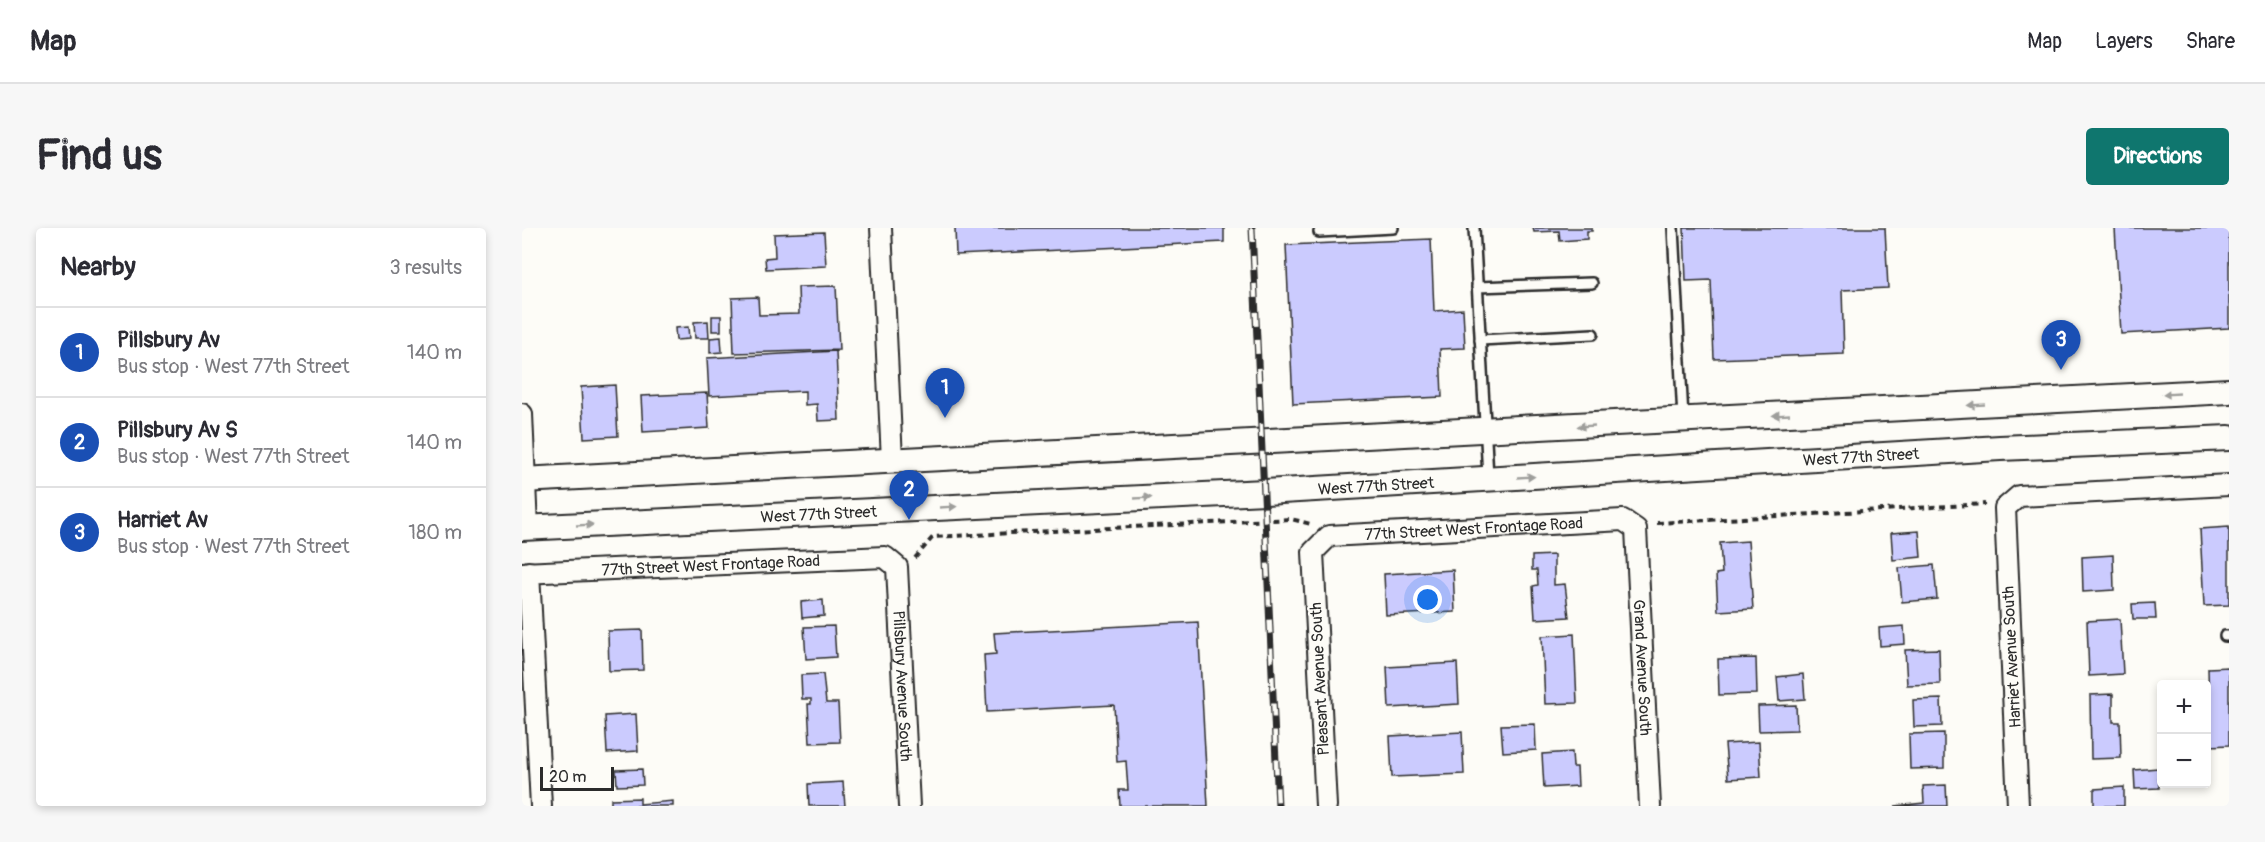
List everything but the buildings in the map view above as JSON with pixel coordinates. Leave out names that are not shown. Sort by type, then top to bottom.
[{"type":"street","points":[[881,228],[892,460]]},
{"type":"street","points":[[523,480],[2229,391]]},
{"type":"street","points":[[522,414],[524,528]]},
{"type":"street","name":"West 77th Street","points":[[524,528],[1224,494],[1989,449],[2229,438]]},
{"type":"street","points":[[2005,508],[2019,496],[2229,485]]},
{"type":"street","name":"Harriet Avenue South","points":[[2005,508],[2018,806]]},
{"type":"street","name":"77th Street West Frontage Road","points":[[1329,536],[1623,520],[1636,529]]},
{"type":"street","name":"Grand Avenue South","points":[[1636,529],[1650,806]]},
{"type":"street","name":"Pleasant Avenue South","points":[[1326,806],[1313,552],[1329,536]]},
{"type":"street","name":"77th Street West Frontage Road","points":[[526,573],[885,557],[897,567]]},
{"type":"street","name":"Pillsbury Avenue South","points":[[897,567],[909,806]]},
{"type":"street","points":[[526,573],[541,806]]},
{"type":"lane","points":[[1319,232],[1393,228]]},
{"type":"lane","points":[[1474,228],[1488,479]]},
{"type":"lane","points":[[1673,228],[1683,420]]},
{"type":"lane","points":[[1477,287],[1592,283]]},
{"type":"lane","points":[[1480,340],[1593,334]]},
{"type":"path","points":[[1636,529],[1654,523],[1959,505],[1982,504],[2005,508]]},
{"type":"path","points":[[897,567],[917,557],[933,537],[1291,519],[1310,523],[1329,536]]},
{"type":"railway","points":[[1252,228],[1278,806]]},
{"type":"place","name":"Harriet Av","points":[[2061,370]]},
{"type":"place","name":"Pillsbury Av","points":[[945,418]]},
{"type":"place","name":"Pillsbury Av S","points":[[909,520]]}]
